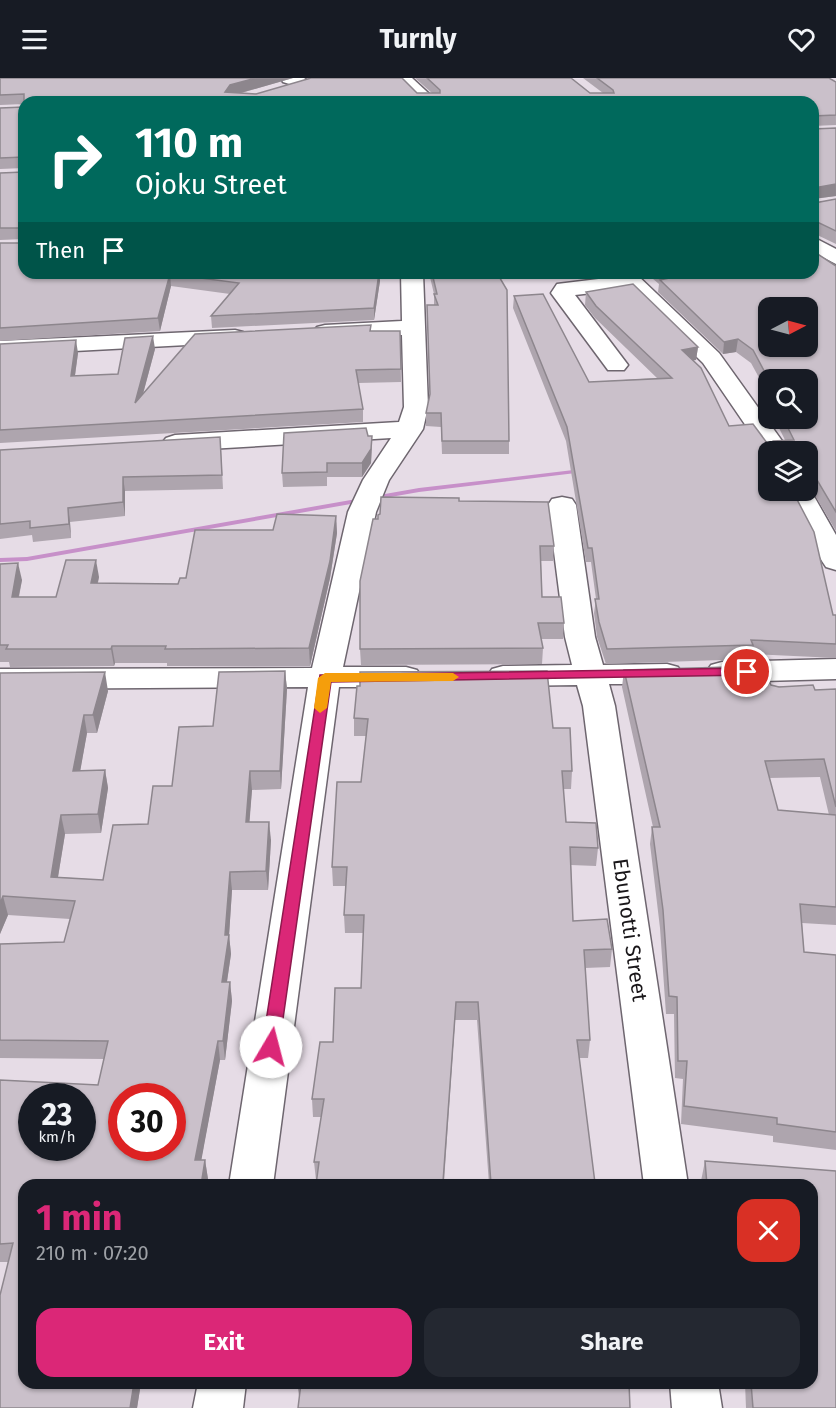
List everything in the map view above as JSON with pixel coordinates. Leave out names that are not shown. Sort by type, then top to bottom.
[{"type":"street","points":[[273,92],[296,81],[320,78]]},
{"type":"street","points":[[402,78],[422,96]]},
{"type":"street","points":[[819,247],[836,258]]},
{"type":"street","points":[[252,1179],[325,678],[362,512],[376,480],[410,429],[416,407],[412,279]]},
{"type":"street","points":[[615,365],[562,293],[565,289],[617,279]]},
{"type":"street","points":[[629,279],[711,358],[770,441]]},
{"type":"street","points":[[298,333],[413,327]]},
{"type":"street","points":[[0,348],[252,336]]},
{"type":"street","points":[[151,445],[410,429]]},
{"type":"street","points":[[804,501],[836,561]]},
{"type":"street","name":"Ebunotti Street","points":[[562,505],[580,637],[599,706],[665,1179]]},
{"type":"street","points":[[475,677],[836,669]]},
{"type":"street","points":[[0,679],[440,677]]},
{"type":"street","points":[[218,1408],[221,1389]]},
{"type":"street","points":[[695,1389],[697,1408]]},
{"type":"building","points":[[0,78],[256,78],[230,85],[225,92],[256,94],[311,78],[402,78],[417,93],[440,93],[440,90],[427,78],[571,78],[590,93],[614,93],[597,78],[829,78],[836,82],[836,115],[819,116],[819,96],[0,95]]},
{"type":"building","points":[[18,107],[18,157],[0,158],[0,108]]},
{"type":"building","points":[[836,128],[836,184],[819,187],[819,129]]},
{"type":"building","points":[[18,172],[18,228],[0,228],[0,173]]},
{"type":"building","points":[[836,199],[836,231],[819,223],[819,202]]},
{"type":"building","points":[[0,243],[18,243],[18,279],[169,279],[158,318],[0,328]]},
{"type":"building","points":[[819,255],[836,266],[836,512],[818,482],[818,441],[773,441],[794,440],[788,429],[818,429],[818,369],[763,369],[753,350],[738,339],[724,342],[660,280],[819,279]]},
{"type":"building","points":[[208,279],[378,279],[374,308],[211,316],[239,283]]},
{"type":"building","points":[[433,279],[501,279],[507,290],[509,441],[442,441],[441,413],[426,413],[430,394],[427,305],[438,305],[434,294],[437,294]]},
{"type":"building","points":[[633,284],[698,347],[682,350],[701,368],[729,426],[753,424],[766,441],[758,441],[758,501],[798,501],[814,532],[833,615],[836,615],[836,644],[751,640],[753,645],[607,649],[595,599],[599,599],[592,548],[588,548],[567,427],[514,296],[543,294],[589,382],[672,378],[596,306],[586,292]]},
{"type":"building","points":[[371,325],[370,331],[400,331],[401,369],[356,370],[363,409],[0,430],[0,344],[76,340],[71,376],[118,374],[125,338],[153,336],[135,403],[195,334]]},
{"type":"building","points":[[366,428],[368,436],[372,436],[371,449],[362,463],[327,463],[327,472],[282,473],[284,433]]},
{"type":"building","points":[[220,437],[222,475],[123,477],[123,502],[68,508],[69,524],[30,528],[30,521],[0,524],[0,450]]},
{"type":"building","points":[[381,497],[548,502],[554,546],[540,546],[542,597],[561,597],[564,623],[538,623],[543,648],[360,649],[360,581],[373,519],[378,519],[380,514]]},
{"type":"building","points":[[277,514],[336,516],[330,561],[309,648],[165,649],[166,646],[112,646],[111,649],[6,649],[8,645],[0,645],[0,564],[18,563],[12,597],[56,597],[66,560],[96,560],[91,583],[178,584],[180,578],[186,578],[195,530],[273,530]]},
{"type":"building","points":[[763,666],[771,685],[779,687],[813,685],[815,690],[836,689],[836,807],[824,759],[765,761],[778,810],[836,815],[836,907],[800,904],[804,952],[836,955],[836,1132],[777,1124],[777,1118],[684,1106],[687,1061],[678,1061],[677,997],[669,996],[663,910],[652,827],[660,827],[624,670]]},
{"type":"building","points":[[285,671],[280,771],[250,771],[246,822],[269,822],[266,871],[230,872],[225,935],[229,935],[222,982],[230,982],[223,1041],[218,1041],[195,1160],[205,1160],[202,1179],[18,1179],[18,1389],[133,1389],[130,1408],[0,1408],[0,1295],[13,1243],[0,1244],[0,1080],[59,1083],[18,1083],[18,1161],[96,1161],[96,1085],[98,1085],[108,1041],[0,1040],[0,944],[64,942],[75,901],[3,896],[0,904],[0,673],[105,672],[93,715],[84,715],[73,771],[105,770],[98,814],[61,815],[51,877],[103,880],[113,825],[148,824],[153,786],[172,786],[179,727],[213,726],[219,672]]},
{"type":"building","points":[[547,671],[553,728],[570,728],[572,771],[562,771],[566,822],[596,823],[598,848],[570,847],[573,921],[607,919],[612,949],[584,950],[590,1040],[577,1040],[594,1179],[491,1179],[478,1002],[456,1002],[443,1179],[317,1179],[319,1162],[314,1162],[324,1099],[312,1099],[320,1042],[333,1042],[335,988],[361,988],[364,915],[344,915],[347,867],[332,867],[337,782],[361,782],[368,719],[354,718],[357,686],[360,686],[360,672]]},
{"type":"building","points":[[705,1161],[836,1171],[836,1408],[753,1408],[751,1389],[818,1389],[818,1179],[706,1179]]},
{"type":"building","points":[[300,1389],[629,1389],[630,1408],[298,1408]]},
{"type":"waterway","points":[[0,560],[27,559],[419,490],[582,471]]},
{"type":"slow traffic","points":[[320,708],[325,678],[453,677]]},
{"type":"route","points":[[271,1047],[325,678],[747,672]]}]
